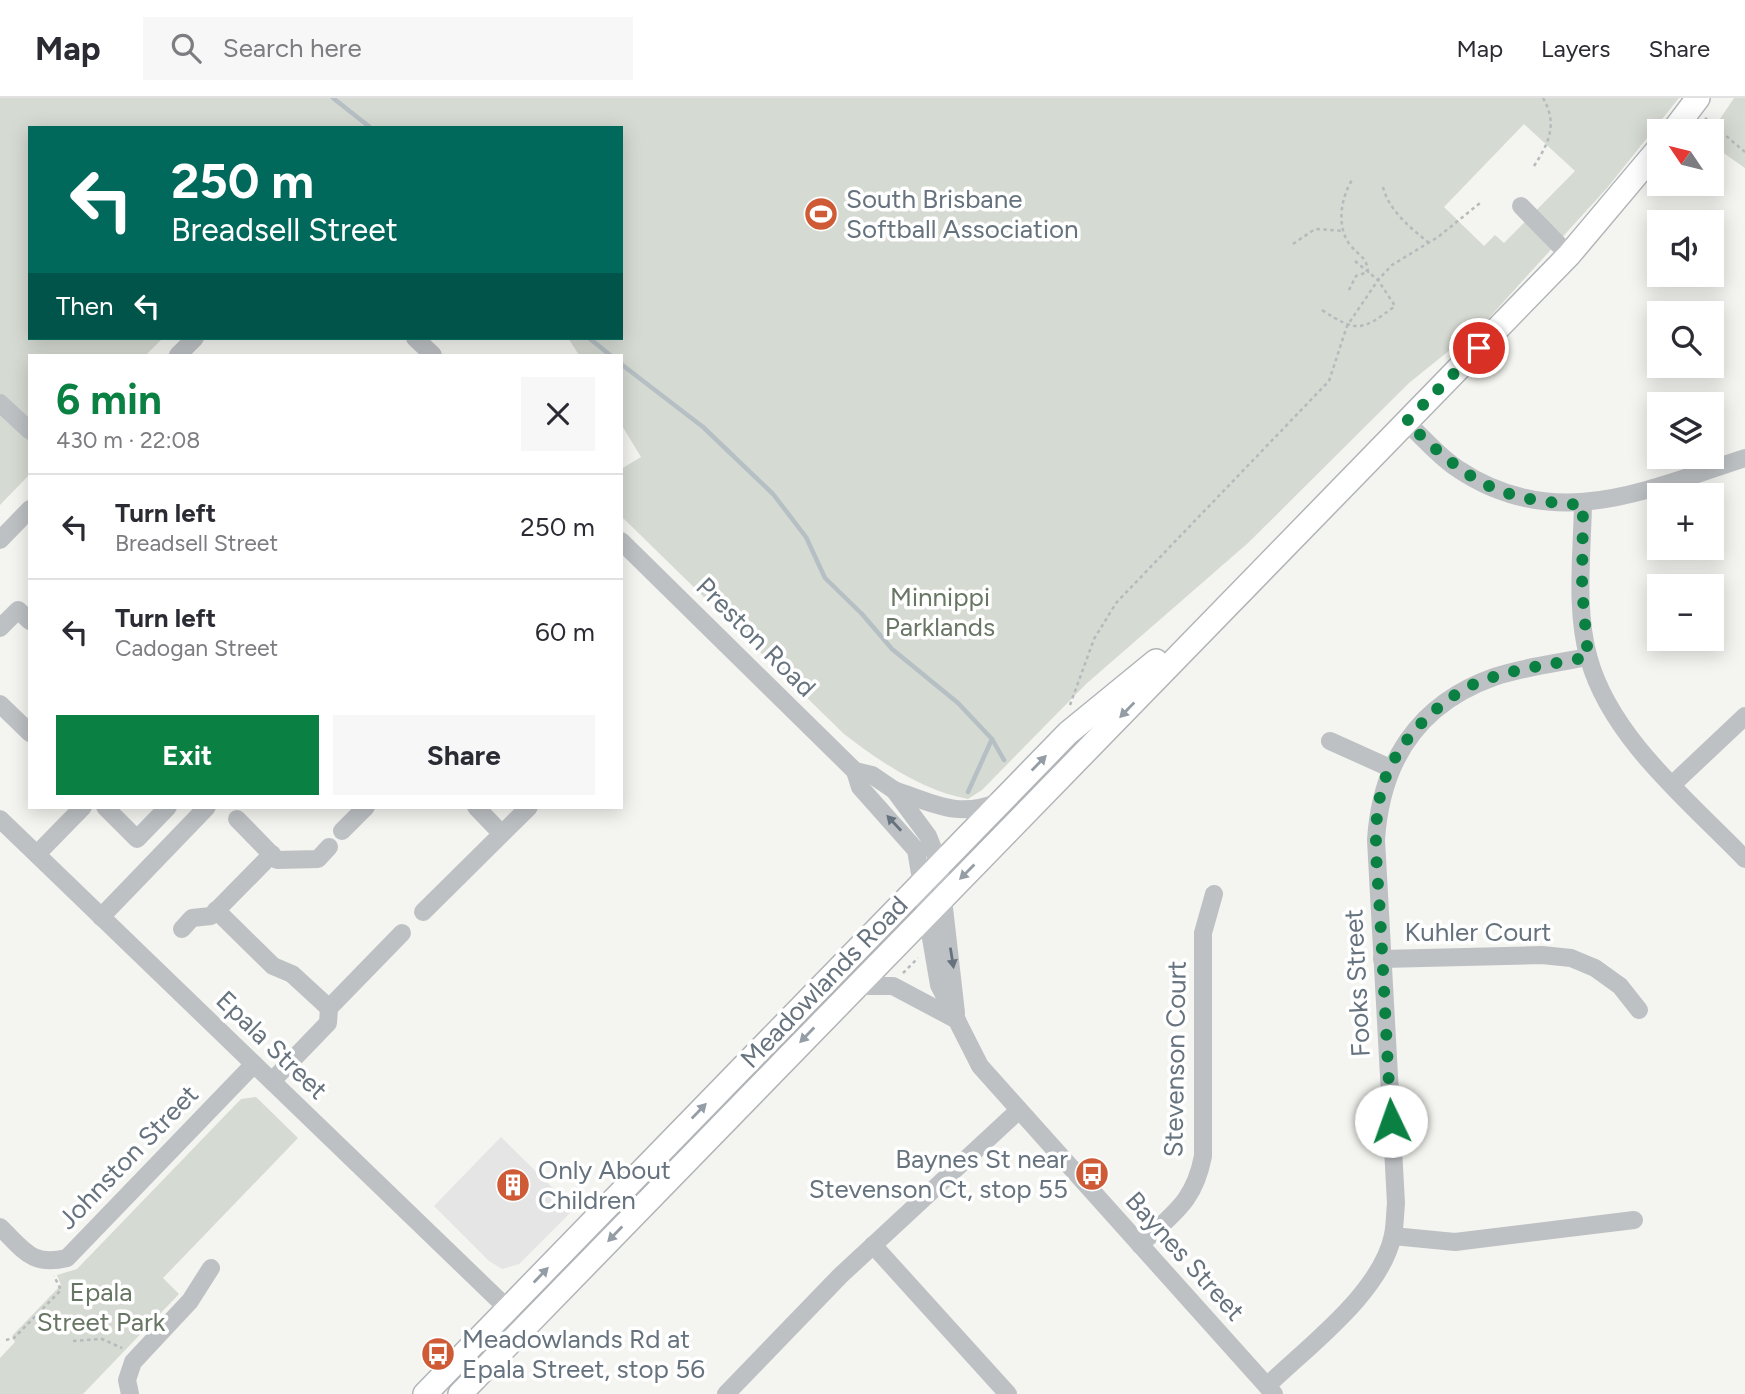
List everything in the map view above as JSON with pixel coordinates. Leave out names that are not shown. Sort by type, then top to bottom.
[{"type":"main road","points":[[1687,119],[1701,107]]},
{"type":"main road","name":"Meadowlands Road","points":[[460,1394],[1569,255],[1647,162]]},
{"type":"main road","name":"Meadowlands Road","points":[[425,1394],[1068,733],[1243,591]]},
{"type":"street","points":[[1521,206],[1569,255]]},
{"type":"street","points":[[179,354],[193,340]]},
{"type":"street","points":[[417,340],[432,354]]},
{"type":"street","points":[[0,402],[28,429]]},
{"type":"street","points":[[1406,422],[1456,468],[1496,491],[1540,503],[1583,505],[1622,498],[1745,458]]},
{"type":"street","points":[[1583,505],[1582,589],[1588,657],[1614,716],[1673,784],[1745,859]]},
{"type":"street","points":[[0,540],[28,511]]},
{"type":"street","name":"Preston Road","points":[[623,543],[855,771],[860,786],[916,850],[931,872]]},
{"type":"street","points":[[0,628],[18,610],[28,619]]},
{"type":"street","name":"Fooks Street","points":[[1271,1390],[1356,1300],[1379,1269],[1393,1236],[1396,1203],[1376,840],[1380,800],[1390,768],[1426,719],[1448,699],[1471,686],[1497,676],[1588,657]]},
{"type":"street","points":[[0,704],[28,731]]},
{"type":"street","points":[[1673,784],[1745,716]]},
{"type":"street","points":[[1330,741],[1390,768]]},
{"type":"street","name":"Preston Road","points":[[855,771],[872,775],[894,790],[924,829],[931,872]]},
{"type":"street","points":[[894,790],[963,812],[978,811],[1002,800]]},
{"type":"street","points":[[37,854],[81,809]]},
{"type":"street","points":[[107,809],[137,839],[166,809]]},
{"type":"street","points":[[101,917],[204,809]]},
{"type":"street","points":[[342,831],[364,809]]},
{"type":"street","points":[[478,809],[501,833]]},
{"type":"street","points":[[423,912],[526,809]]},
{"type":"street","name":"Epala Street","points":[[0,819],[508,1309]]},
{"type":"street","points":[[237,819],[277,860],[318,859],[330,847]]},
{"type":"street","points":[[183,929],[192,918],[211,916],[271,854]]},
{"type":"street","name":"Baynes Street","points":[[931,872],[957,1020],[980,1066],[1271,1390]]},
{"type":"street","name":"Stevenson Court","points":[[1140,1245],[1187,1200],[1198,1182],[1203,1156],[1203,933],[1214,894]]},
{"type":"street","points":[[216,910],[273,966],[292,974],[329,1008]]},
{"type":"street","points":[[272,1081],[328,1023],[329,1008],[402,933]]},
{"type":"street","name":"Kuhler Court","points":[[1382,959],[1542,955],[1571,958],[1595,968],[1619,986],[1639,1010]]},
{"type":"street","points":[[855,986],[893,986],[957,1020]]},
{"type":"street","name":"Johnston Street","points":[[0,1227],[32,1258],[48,1263],[67,1258],[254,1064]]},
{"type":"street","points":[[726,1394],[873,1245],[1019,1110]]},
{"type":"street","points":[[1393,1236],[1455,1242],[1634,1220]]},
{"type":"street","points":[[873,1245],[1004,1393]]},
{"type":"street","points":[[130,1394],[127,1380],[136,1359],[190,1301],[211,1268]]},
{"type":"path","points":[[1534,166],[1548,144],[1552,129],[1551,116],[1543,98]]},
{"type":"path","points":[[1701,107],[1745,152]]},
{"type":"path","points":[[1352,180],[1344,194],[1341,214],[1351,247],[1367,260],[1368,272]]},
{"type":"path","points":[[1383,187],[1386,197],[1401,218],[1429,243]]},
{"type":"path","points":[[1070,705],[1094,639],[1116,603],[1134,580],[1329,381],[1347,326],[1378,280],[1392,265],[1429,243],[1480,203]]},
{"type":"path","points":[[1293,244],[1315,229],[1344,231]]},
{"type":"path","points":[[1322,310],[1347,326],[1360,327],[1375,321],[1395,306],[1378,280],[1354,261]]},
{"type":"path","points":[[1349,290],[1356,276],[1368,272]]},
{"type":"path","points":[[895,980],[925,951]]},
{"type":"path","points":[[6,1340],[14,1338],[61,1290],[48,1263]]},
{"type":"path","points":[[74,1341],[102,1339],[115,1343],[136,1359]]},
{"type":"shaded area","points":[[501,1137],[574,1209],[519,1264],[502,1269],[489,1261],[434,1206]]},
{"type":"green space","name":"Minnippi Parklands","points":[[0,98],[1679,98],[1662,119],[1647,119],[1647,138],[1607,188],[1487,320],[1409,383],[1248,543],[1086,684],[982,790],[968,799],[918,782],[844,734],[623,518],[623,468],[641,457],[623,427],[623,354],[578,354],[569,340],[623,340],[623,126],[28,126],[28,340],[161,340],[147,354],[28,354],[28,476],[0,505]],"holes":[[[1524,124],[1575,171],[1504,243],[1495,235],[1484,246],[1444,207]]]},
{"type":"green space","points":[[1734,98],[1745,98],[1745,168],[1724,153],[1724,119],[1720,119]]},
{"type":"green space","name":"Epala Street Park","points":[[256,1097],[298,1138],[163,1278],[179,1294],[83,1394],[0,1394],[0,1358],[15,1342],[12,1336],[61,1285],[57,1275],[77,1269],[241,1099]]},
{"type":"waterway","points":[[333,98],[368,126]]},
{"type":"waterway","points":[[591,340],[609,354]]},
{"type":"waterway","points":[[623,366],[703,427],[773,494],[806,537],[825,578],[862,614],[892,649],[958,703],[992,739],[1004,760]]},
{"type":"waterway","points":[[968,792],[992,739]]},
{"type":"place","name":"South Brisbane Softball Association","points":[[821,214]]},
{"type":"place","name":"Baynes St near Stevenson Ct, stop 55","points":[[1092,1174]]},
{"type":"place","name":"Only About Children","points":[[513,1185]]},
{"type":"place","name":"Meadowlands Rd at Epala Street, stop 56","points":[[438,1354]]},
{"type":"route","points":[[1391,1121],[1376,840],[1382,788],[1390,768],[1426,719],[1448,699],[1471,686],[1497,676],[1588,657],[1582,589],[1583,505],[1540,503],[1496,491],[1456,468],[1406,422],[1479,348]]}]
